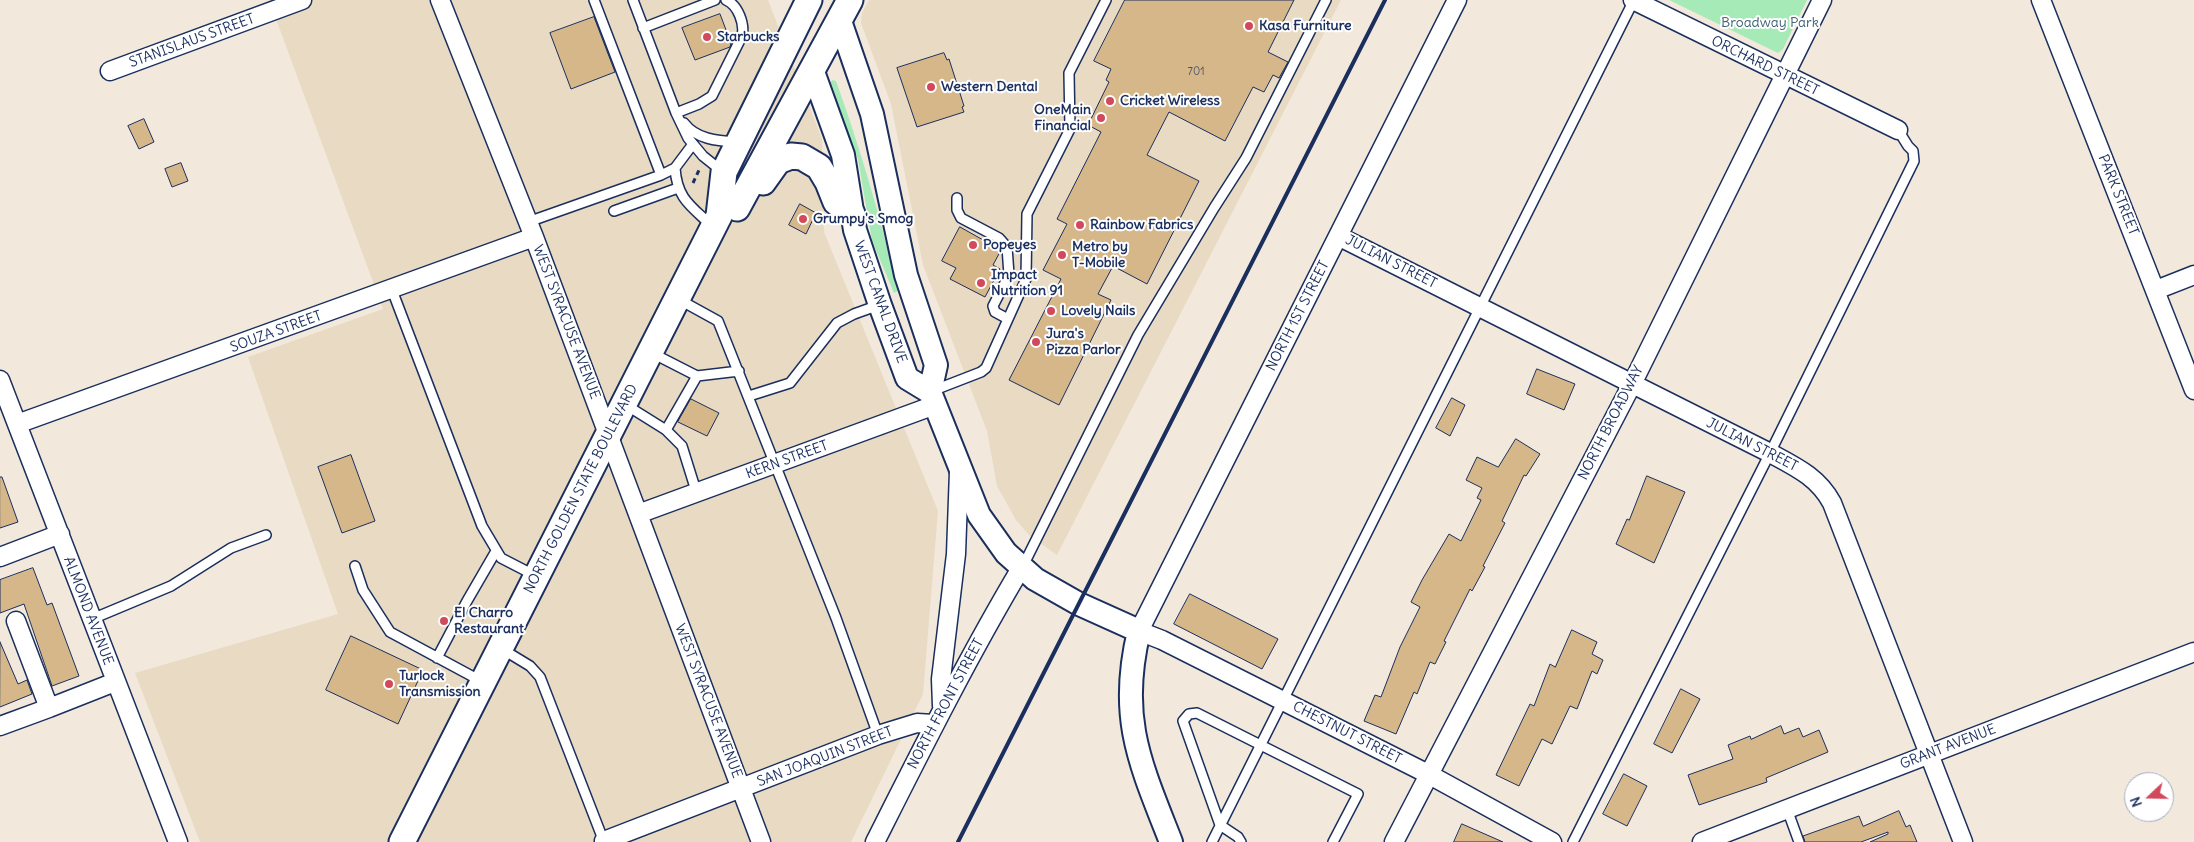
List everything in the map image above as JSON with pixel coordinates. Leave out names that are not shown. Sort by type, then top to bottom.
[{"type":"main road","name":"WEST CANAL DRIVE","points":[[786,0],[812,69]]},
{"type":"main road","name":"NORTH GOLDEN STATE BOULEVARD","points":[[723,217],[713,169],[739,142],[808,0]]},
{"type":"main road","name":"NORTH GOLDEN STATE BOULEVARD","points":[[402,842],[650,352],[723,217],[812,69],[840,7]]},
{"type":"main road","points":[[723,217],[754,198],[778,161],[790,156],[799,156],[810,160],[818,167],[828,182],[836,202],[852,214]]},
{"type":"street","name":"STANISLAUS STREET","points":[[110,71],[302,0]]},
{"type":"street","name":"WEST SYRACUSE AVENUE","points":[[440,0],[531,230],[761,842]]},
{"type":"street","name":"NORTH 1ST STREET","points":[[1138,631],[1457,0]]},
{"type":"street","name":"ORCHARD STREET","points":[[1634,0],[1784,76],[1898,130]]},
{"type":"street","name":"NORTH BROADWAY","points":[[1394,842],[1632,384],[1822,0]]},
{"type":"street","name":"PARK STREET","points":[[2041,0],[2194,390]]},
{"type":"street","points":[[840,7],[872,114],[906,275],[936,365],[932,398],[983,522],[1000,546],[1021,568],[1040,582],[1072,601],[1138,631],[1130,687],[1134,735],[1143,770],[1171,842]]},
{"type":"street","name":"WEST CANAL DRIVE","points":[[812,69],[842,155],[860,248],[880,305],[907,378],[932,398]]},
{"type":"street","name":"SOUZA STREET","points":[[18,424],[392,290],[531,230]]},
{"type":"street","name":"JULIAN STREET","points":[[1338,236],[1809,474],[1826,492],[1832,504],[1963,842]]},
{"type":"street","points":[[2156,290],[2194,275]]},
{"type":"street","name":"ALMOND AVENUE","points":[[0,380],[178,842]]},
{"type":"street","name":"KERN STREET","points":[[638,514],[776,465],[932,398]]},
{"type":"street","points":[[938,717],[956,554],[960,468]]},
{"type":"street","points":[[0,557],[60,534]]},
{"type":"street","name":"NORTH FRONT STREET","points":[[875,842],[984,630],[1021,568]]},
{"type":"street","points":[[16,621],[50,708]]},
{"type":"street","name":"CHESTNUT STREET","points":[[1138,631],[1162,640],[1428,774],[1552,842]]},
{"type":"street","name":"GRANT AVENUE","points":[[1702,842],[2194,652]]},
{"type":"street","points":[[0,726],[115,682]]},
{"type":"street","name":"SAN JOAQUIN STREET","points":[[604,842],[878,735],[938,717]]},
{"type":"lane","points":[[594,0],[661,175]]},
{"type":"lane","points":[[633,0],[676,114],[693,144],[713,169]]},
{"type":"lane","points":[[643,28],[715,0]]},
{"type":"lane","points":[[676,114],[712,96],[742,36],[743,25],[736,8],[732,2],[726,0]]},
{"type":"lane","points":[[932,398],[985,369],[1026,279],[1026,216],[1070,129],[1070,73],[1106,0]]},
{"type":"lane","points":[[1021,568],[1138,335],[1246,158],[1326,0]]},
{"type":"lane","points":[[1212,842],[1634,0]]},
{"type":"lane","points":[[676,114],[688,128],[707,139],[739,142]]},
{"type":"lane","points":[[1573,842],[1770,453],[1914,161],[1913,151],[1898,130]]},
{"type":"lane","points":[[531,230],[676,168],[693,144]]},
{"type":"lane","points":[[676,168],[678,188],[685,200],[723,217]]},
{"type":"lane","points":[[614,212],[678,188]]},
{"type":"lane","points":[[958,198],[957,212],[961,218],[999,238],[1007,247],[1009,275],[994,306],[995,312],[1008,319]]},
{"type":"lane","points":[[392,290],[482,526],[501,558],[537,576]]},
{"type":"lane","points":[[678,299],[718,321],[776,465],[878,735]]},
{"type":"lane","points":[[749,396],[790,383],[837,323],[854,314],[880,305]]},
{"type":"lane","points":[[650,352],[697,376],[739,371]]},
{"type":"lane","points":[[666,430],[697,376]]},
{"type":"lane","points":[[624,404],[666,430],[682,446],[697,494]]},
{"type":"lane","points":[[92,620],[171,586],[230,548],[266,535]]},
{"type":"lane","points":[[437,658],[496,550]]},
{"type":"lane","points":[[355,566],[363,590],[390,632],[483,683]]},
{"type":"lane","points":[[500,648],[530,666],[540,676],[604,842]]},
{"type":"lane","points":[[1242,842],[1238,837],[1220,825],[1183,722],[1189,714],[1197,713],[1358,794],[1333,842]]},
{"type":"lane","points":[[1787,809],[1799,842]]},
{"type":"path","points":[[693,183],[713,169]]},
{"type":"shaded area","points":[[269,0],[768,0],[822,139],[824,232],[938,511],[923,694],[851,842],[200,842],[135,673],[338,614],[248,357],[383,309]]},
{"type":"shaded area","points":[[869,0],[1341,0],[1057,555],[1029,535],[1016,520],[997,486],[987,431],[923,265],[891,104],[861,23],[862,13]]},
{"type":"green space","name":"Broadway Park","points":[[1669,0],[1807,0],[1783,49],[1778,53]]},
{"type":"green space","points":[[832,80],[836,81],[870,185],[898,291],[894,293],[872,241],[858,159],[830,84]]},
{"type":"building","points":[[1125,0],[1294,0],[1268,52],[1288,62],[1279,78],[1273,75],[1264,92],[1253,87],[1225,141],[1169,112],[1147,155],[1199,181],[1147,284],[1113,266],[1098,294],[1111,300],[1059,405],[1009,380],[1061,279],[1043,270],[1067,224],[1057,219],[1101,132],[1088,125],[1109,82],[1106,80],[1111,69],[1094,61]]},
{"type":"building","name":"Starbucks","points":[[720,14],[731,43],[730,47],[695,60],[682,28]]},
{"type":"building","points":[[594,17],[615,72],[571,89],[550,33]]},
{"type":"building","name":"Western Dental","points":[[944,53],[947,60],[949,59],[964,106],[962,107],[964,112],[917,127],[897,68]]},
{"type":"building","points":[[144,119],[154,142],[139,149],[128,126]]},
{"type":"building","points":[[181,163],[188,181],[172,187],[165,169]]},
{"type":"building","name":"Grumpy's Smog","points":[[800,204],[816,213],[806,234],[789,225]]},
{"type":"building","points":[[960,227],[1001,250],[993,265],[1000,269],[985,297],[950,279],[956,268],[942,261]]},
{"type":"building","points":[[1537,369],[1575,384],[1564,410],[1527,394]]},
{"type":"building","points":[[1452,398],[1465,405],[1450,436],[1436,428]]},
{"type":"building","points":[[691,399],[719,413],[707,436],[678,422]]},
{"type":"building","points":[[1516,439],[1540,454],[1526,476],[1524,475],[1502,521],[1505,523],[1483,566],[1485,567],[1472,591],[1470,589],[1444,641],[1446,642],[1435,664],[1430,662],[1417,694],[1414,692],[1396,734],[1364,721],[1375,695],[1381,697],[1400,647],[1420,607],[1411,602],[1422,580],[1449,534],[1461,541],[1481,500],[1477,498],[1482,488],[1466,480],[1477,457],[1498,467]]},
{"type":"building","points":[[351,455],[375,521],[342,533],[318,467]]},
{"type":"building","points":[[1647,476],[1685,492],[1654,563],[1616,544],[1627,519],[1629,520]]},
{"type":"building","points":[[0,477],[2,477],[18,522],[0,528]]},
{"type":"building","points":[[33,568],[47,605],[52,603],[79,676],[52,686],[24,604],[0,613],[0,580]]},
{"type":"building","points":[[1190,594],[1278,639],[1262,669],[1174,624]]},
{"type":"building","points":[[1572,630],[1597,642],[1592,654],[1603,660],[1597,674],[1592,671],[1577,709],[1570,706],[1552,744],[1542,739],[1519,786],[1496,775],[1530,704],[1534,706],[1550,664],[1555,667]]},
{"type":"building","points":[[351,636],[423,670],[398,724],[326,690]]},
{"type":"building","points":[[0,642],[18,684],[27,680],[32,694],[0,707]]},
{"type":"building","points":[[1681,689],[1700,699],[1672,753],[1654,744]]},
{"type":"building","points":[[1781,726],[1784,734],[1799,728],[1803,737],[1819,730],[1828,752],[1766,778],[1767,782],[1699,805],[1688,775],[1733,759],[1728,745],[1750,736],[1751,739]]},
{"type":"building","points":[[1624,774],[1647,786],[1627,826],[1603,814]]},
{"type":"building","points":[[1899,811],[1906,827],[1910,825],[1917,842],[1870,842],[1888,834],[1888,832],[1861,842],[1805,842],[1803,836],[1859,816],[1863,826]]},
{"type":"building","points":[[1462,824],[1503,842],[1454,842]]},
{"type":"railway","points":[[958,842],[1385,0]]},
{"type":"place","name":"Kasa Furniture","points":[[1249,26]]},
{"type":"place","name":"Starbucks","points":[[707,37]]},
{"type":"place","name":"Western Dental","points":[[931,87]]},
{"type":"place","name":"Cricket Wireless","points":[[1110,101]]},
{"type":"place","name":"OneMain Financial","points":[[1101,118]]},
{"type":"place","name":"Grumpy's Smog","points":[[803,219]]},
{"type":"place","name":"Rainbow Fabrics","points":[[1080,225]]},
{"type":"place","name":"Popeyes","points":[[973,245]]},
{"type":"place","name":"Metro by T-Mobile","points":[[1062,255]]},
{"type":"place","name":"Impact Nutrition 91","points":[[981,283]]},
{"type":"place","name":"Lovely Nails","points":[[1051,311]]},
{"type":"place","name":"Jura's Pizza Parlor","points":[[1036,342]]},
{"type":"place","name":"El Charro Restaurant","points":[[444,621]]},
{"type":"place","name":"Turlock Transmission","points":[[389,684]]}]
